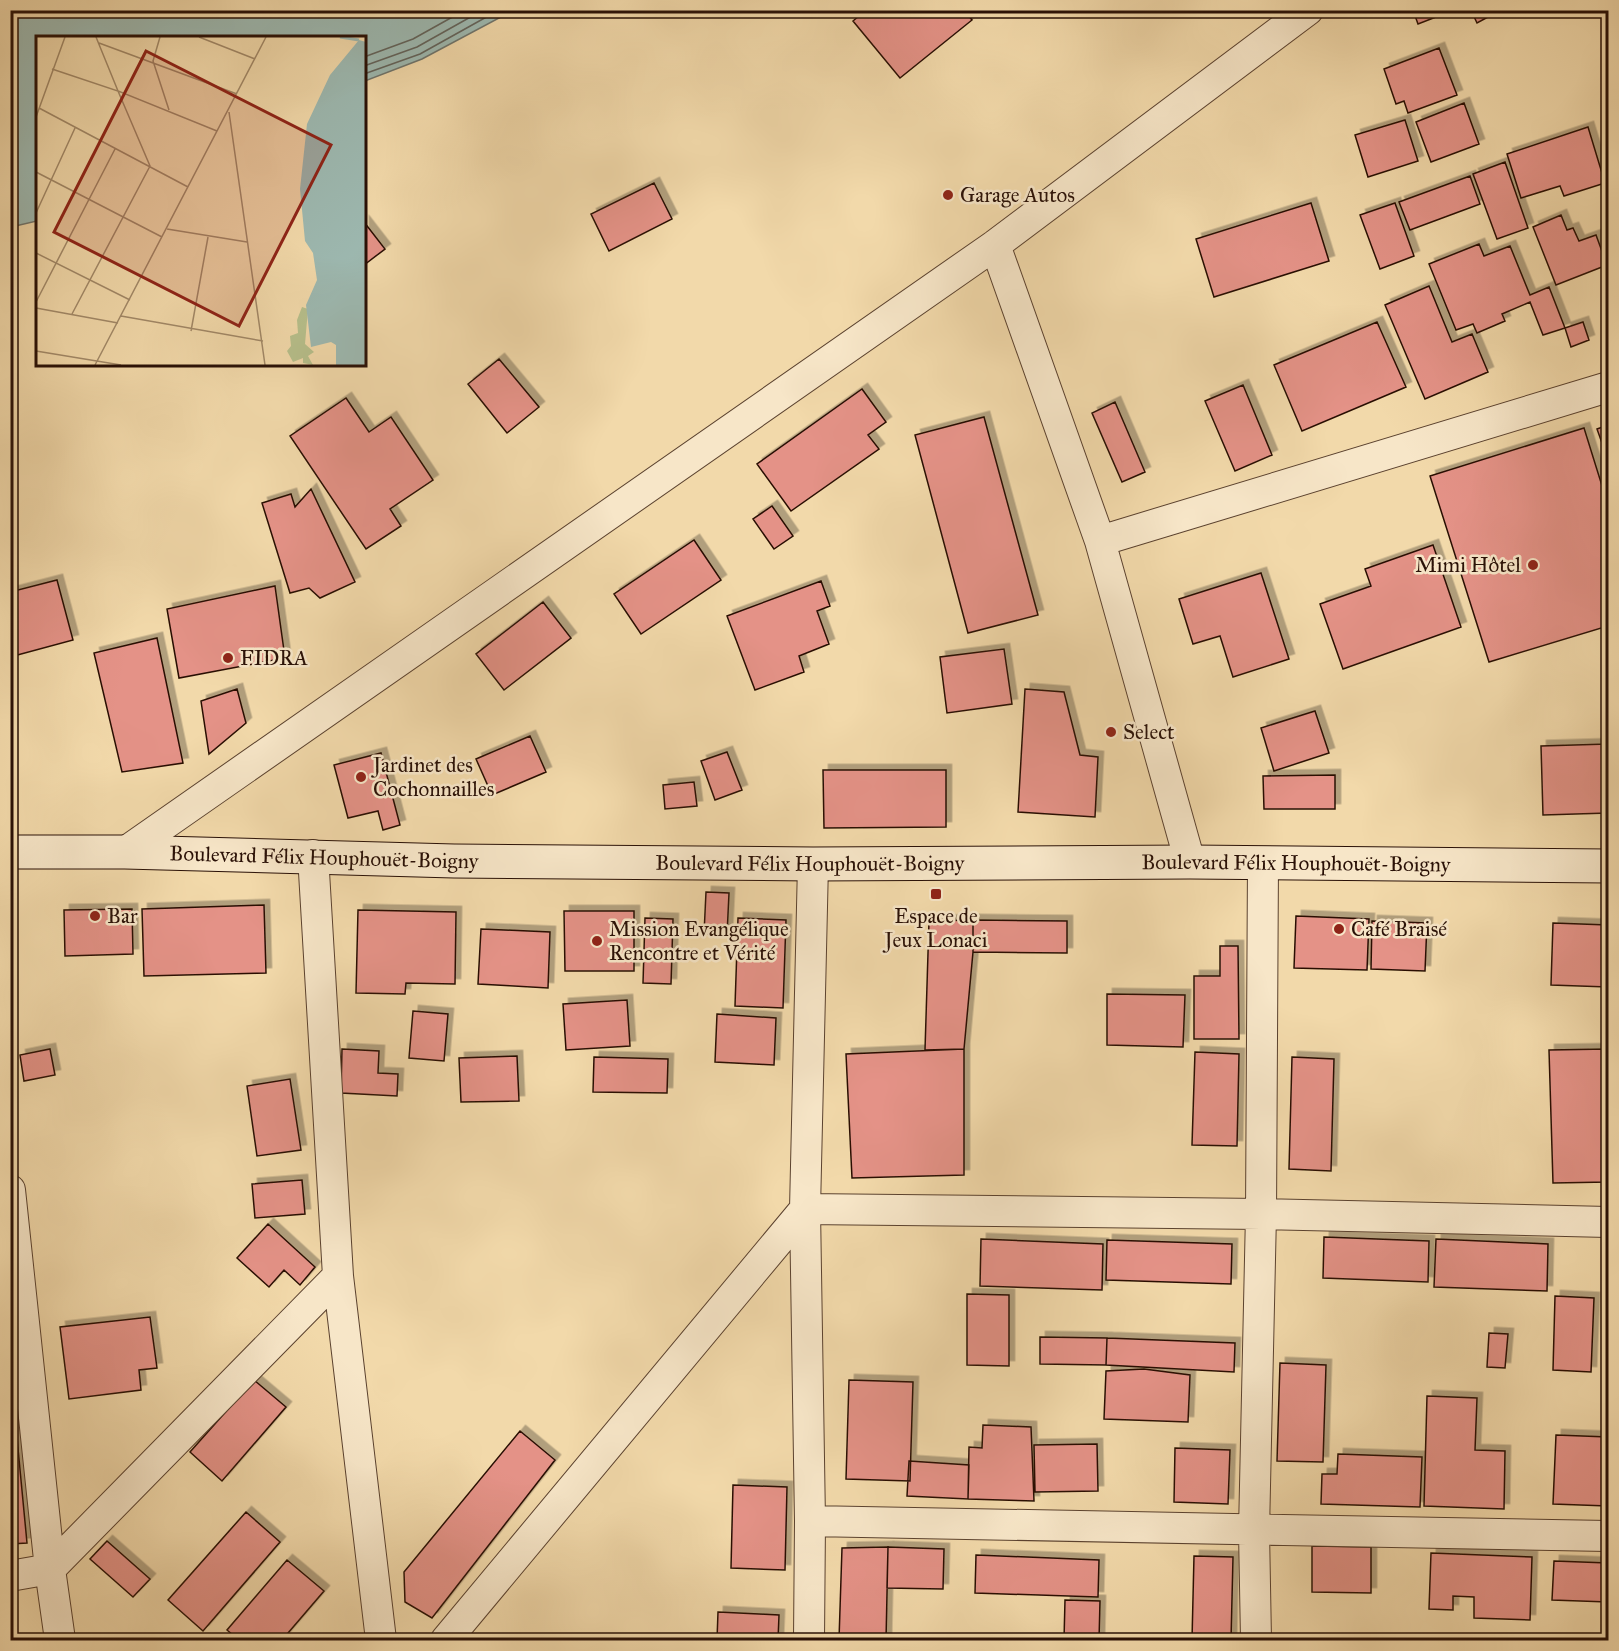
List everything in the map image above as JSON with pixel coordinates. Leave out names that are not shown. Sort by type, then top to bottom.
[{"type":"street","points":[[125,852],[995,244],[1308,10]]},
{"type":"street","points":[[995,244],[1100,541],[1190,862]]},
{"type":"street","points":[[1100,541],[1608,387]]},
{"type":"street","name":"Boulevard Félix Houphouët-Boigny","points":[[10,852],[313,855],[454,861],[813,864],[1263,862],[1608,866]]},
{"type":"street","points":[[313,855],[338,1276],[381,1641]]},
{"type":"street","points":[[1256,1641],[1254,1531],[1261,1214],[1263,862]]},
{"type":"street","points":[[809,1641],[810,1521],[806,1209],[813,864]]},
{"type":"street","points":[[10,1190],[50,1569],[60,1641]]},
{"type":"street","points":[[806,1209],[1261,1214],[1608,1222]]},
{"type":"street","points":[[446,1641],[806,1209]]},
{"type":"street","points":[[10,1576],[50,1569],[338,1276]]},
{"type":"street","points":[[810,1521],[1608,1536]]},
{"type":"water","points":[[11,10],[512,11],[422,59],[366,81],[366,36],[36,36],[36,221],[11,227]]},
{"type":"building","points":[[866,10],[964,10],[972,20],[900,78],[853,21]]},
{"type":"building","points":[[1413,10],[1454,10],[1418,24]]},
{"type":"building","points":[[1471,10],[1501,10],[1477,23]]},
{"type":"building","points":[[1439,48],[1457,95],[1408,113],[1404,101],[1396,104],[1384,69]]},
{"type":"building","points":[[1464,103],[1479,144],[1431,162],[1416,122]]},
{"type":"building","points":[[1405,120],[1418,161],[1368,177],[1355,135]]},
{"type":"building","points":[[1588,127],[1605,183],[1564,196],[1560,186],[1521,198],[1507,154]]},
{"type":"building","points":[[1505,162],[1528,228],[1497,239],[1473,174]]},
{"type":"building","points":[[1470,176],[1480,204],[1410,230],[1399,202]]},
{"type":"building","points":[[654,183],[672,219],[609,251],[591,214]]},
{"type":"building","points":[[1311,203],[1329,261],[1214,297],[1196,239]]},
{"type":"building","points":[[1395,203],[1414,256],[1380,269],[1360,215]]},
{"type":"building","points":[[1561,215],[1567,230],[1573,228],[1579,241],[1596,235],[1607,265],[1556,285],[1533,227]]},
{"type":"building","points":[[366,225],[385,249],[366,263]]},
{"type":"building","points":[[1479,244],[1484,256],[1510,246],[1530,295],[1549,287],[1565,328],[1543,335],[1530,302],[1502,314],[1505,321],[1477,333],[1473,324],[1456,330],[1429,264]]},
{"type":"building","points":[[1429,286],[1452,342],[1472,334],[1488,372],[1425,399],[1385,305]]},
{"type":"building","points":[[1377,322],[1406,387],[1302,431],[1274,365]]},
{"type":"building","points":[[1583,322],[1589,340],[1571,347],[1565,328]]},
{"type":"building","points":[[499,359],[539,407],[507,433],[468,384]]},
{"type":"building","points":[[1243,385],[1272,455],[1235,471],[1205,401]]},
{"type":"building","points":[[862,389],[886,422],[868,435],[879,449],[791,511],[757,464]]},
{"type":"building","points":[[346,398],[369,432],[391,417],[433,480],[390,509],[401,526],[366,549],[290,436]]},
{"type":"building","points":[[1115,402],[1145,472],[1122,482],[1092,413]]},
{"type":"building","points":[[984,417],[1038,615],[968,633],[915,435]]},
{"type":"building","points":[[1608,425],[1608,460],[1597,429]]},
{"type":"building","name":"Mimi Hôtel","points":[[1584,428],[1608,505],[1608,626],[1489,662],[1430,476]]},
{"type":"building","points":[[311,489],[355,582],[320,598],[309,588],[290,593],[262,503],[291,494],[295,507]]},
{"type":"building","points":[[772,506],[793,536],[774,549],[753,519]]},
{"type":"building","points":[[694,540],[721,580],[641,634],[614,594]]},
{"type":"building","points":[[1433,545],[1461,627],[1343,669],[1320,604],[1371,586],[1365,569]]},
{"type":"building","points":[[1261,573],[1289,659],[1233,677],[1220,636],[1193,644],[1179,599]]},
{"type":"building","points":[[57,580],[73,640],[10,657],[10,592]]},
{"type":"building","points":[[821,581],[830,606],[817,611],[829,644],[799,656],[804,672],[755,690],[727,616]]},
{"type":"building","points":[[275,586],[285,658],[179,678],[167,609]]},
{"type":"building","points":[[543,602],[571,638],[504,690],[476,654]]},
{"type":"building","points":[[157,638],[183,763],[122,772],[94,653]]},
{"type":"building","points":[[1004,649],[1012,704],[947,713],[940,657]]},
{"type":"building","points":[[237,689],[246,723],[209,754],[201,701]]},
{"type":"building","points":[[1025,689],[1064,692],[1080,755],[1098,757],[1095,817],[1018,812]]},
{"type":"building","points":[[1315,711],[1329,753],[1274,771],[1261,728]]},
{"type":"building","points":[[530,736],[546,772],[492,795],[476,759]]},
{"type":"building","points":[[1608,744],[1608,813],[1543,815],[1541,746]]},
{"type":"building","points":[[727,752],[742,790],[715,800],[701,761]]},
{"type":"building","points":[[381,753],[400,825],[383,830],[378,811],[348,818],[334,765]]},
{"type":"building","points":[[823,770],[946,770],[946,827],[824,828]]},
{"type":"building","points":[[1335,775],[1335,809],[1264,809],[1263,776]]},
{"type":"building","points":[[694,782],[697,806],[665,809],[663,785]]},
{"type":"building","points":[[706,892],[729,893],[727,935],[704,934]]},
{"type":"building","points":[[264,905],[266,973],[144,976],[142,909]]},
{"type":"building","points":[[132,909],[133,954],[65,956],[64,910]]},
{"type":"building","points":[[358,910],[456,912],[455,984],[406,983],[405,994],[356,993]]},
{"type":"building","points":[[564,911],[634,911],[634,971],[565,971]]},
{"type":"building","points":[[1296,916],[1369,919],[1367,970],[1294,968]]},
{"type":"building","points":[[645,918],[673,919],[671,984],[643,983]]},
{"type":"building","points":[[738,918],[786,920],[783,1008],[735,1006]]},
{"type":"building","points":[[973,920],[973,952],[964,1049],[925,1050],[929,921]]},
{"type":"building","points":[[973,920],[1067,921],[1067,953],[973,952]]},
{"type":"building","points":[[1372,921],[1427,923],[1425,971],[1371,969]]},
{"type":"building","points":[[1553,923],[1608,925],[1608,987],[1551,985]]},
{"type":"building","points":[[481,929],[550,932],[548,988],[478,984]]},
{"type":"building","points":[[1220,946],[1238,946],[1239,1039],[1194,1039],[1194,976],[1220,976]]},
{"type":"building","points":[[1107,994],[1185,995],[1183,1047],[1107,1045]]},
{"type":"building","points":[[627,1000],[630,1046],[566,1050],[563,1004]]},
{"type":"building","points":[[413,1011],[448,1014],[444,1061],[409,1058]]},
{"type":"building","points":[[717,1014],[776,1018],[774,1065],[715,1062]]},
{"type":"building","points":[[50,1049],[55,1075],[24,1081],[20,1055]]},
{"type":"building","points":[[342,1049],[379,1051],[378,1073],[398,1074],[397,1096],[341,1093]]},
{"type":"building","points":[[964,1049],[964,1175],[852,1178],[846,1054]]},
{"type":"building","points":[[1608,1049],[1608,1182],[1553,1183],[1549,1050]]},
{"type":"building","points":[[1195,1052],[1239,1054],[1237,1146],[1192,1145]]},
{"type":"building","points":[[517,1056],[519,1101],[461,1102],[459,1058]]},
{"type":"building","points":[[594,1057],[668,1059],[667,1093],[593,1092]]},
{"type":"building","points":[[1292,1057],[1334,1059],[1331,1171],[1289,1169]]},
{"type":"building","points":[[290,1079],[301,1150],[257,1156],[247,1086]]},
{"type":"building","points":[[302,1180],[305,1214],[255,1218],[252,1184]]},
{"type":"building","points":[[268,1224],[315,1267],[300,1285],[284,1270],[269,1287],[237,1258]]},
{"type":"building","points":[[1324,1237],[1429,1241],[1428,1282],[1323,1278]]},
{"type":"building","points":[[981,1239],[1103,1244],[1102,1290],[980,1286]]},
{"type":"building","points":[[1436,1239],[1548,1244],[1547,1291],[1434,1287]]},
{"type":"building","points":[[1107,1240],[1232,1244],[1231,1284],[1106,1280]]},
{"type":"building","points":[[967,1294],[1009,1295],[1009,1366],[967,1365]]},
{"type":"building","points":[[1555,1296],[1594,1298],[1591,1372],[1553,1370]]},
{"type":"building","points":[[150,1317],[157,1368],[139,1370],[141,1390],[69,1399],[60,1327]]},
{"type":"building","points":[[1489,1333],[1508,1334],[1505,1368],[1487,1367]]},
{"type":"building","points":[[1040,1337],[1107,1338],[1106,1365],[1040,1364]]},
{"type":"building","points":[[1107,1338],[1235,1343],[1234,1372],[1106,1365]]},
{"type":"building","points":[[1280,1363],[1326,1365],[1323,1462],[1277,1461]]},
{"type":"building","points":[[1144,1369],[1190,1375],[1188,1422],[1104,1419],[1106,1371]]},
{"type":"building","points":[[254,1380],[286,1407],[222,1481],[190,1452]]},
{"type":"building","points":[[849,1380],[913,1382],[910,1481],[846,1479]]},
{"type":"building","points":[[1427,1396],[1477,1398],[1475,1450],[1505,1451],[1504,1509],[1424,1506]]},
{"type":"building","points":[[10,1417],[15,1417],[27,1543],[10,1544]]},
{"type":"building","points":[[983,1425],[1031,1427],[1034,1501],[968,1499],[969,1447],[982,1448]]},
{"type":"building","points":[[520,1431],[555,1460],[432,1618],[405,1602],[404,1572]]},
{"type":"building","points":[[1556,1435],[1608,1437],[1608,1506],[1553,1504]]},
{"type":"building","points":[[1097,1444],[1098,1491],[1035,1492],[1034,1445]]},
{"type":"building","points":[[1175,1448],[1230,1450],[1228,1504],[1174,1502]]},
{"type":"building","points":[[1338,1454],[1422,1457],[1420,1507],[1321,1504],[1322,1474],[1337,1474]]},
{"type":"building","points":[[909,1461],[969,1465],[968,1499],[907,1496]]},
{"type":"building","points":[[733,1485],[787,1487],[785,1570],[731,1568]]},
{"type":"building","points":[[246,1512],[280,1542],[203,1631],[168,1600]]},
{"type":"building","points":[[107,1541],[150,1579],[133,1597],[90,1559]]},
{"type":"building","points":[[1312,1546],[1371,1547],[1371,1593],[1312,1592]]},
{"type":"building","points":[[888,1547],[886,1640],[839,1640],[842,1548]]},
{"type":"building","points":[[888,1547],[944,1549],[943,1589],[887,1588]]},
{"type":"building","points":[[1431,1553],[1532,1557],[1530,1620],[1474,1618],[1474,1597],[1453,1596],[1453,1610],[1429,1609]]},
{"type":"building","points":[[976,1555],[1099,1560],[1098,1597],[975,1593]]},
{"type":"building","points":[[1194,1556],[1233,1557],[1231,1640],[1192,1640]]},
{"type":"building","points":[[287,1560],[324,1591],[282,1640],[239,1640],[227,1630]]},
{"type":"building","points":[[1554,1561],[1608,1563],[1608,1602],[1552,1600]]},
{"type":"building","points":[[1065,1600],[1100,1601],[1099,1640],[1064,1640]]},
{"type":"building","points":[[718,1612],[779,1615],[778,1640],[717,1640]]},
{"type":"place","name":"Garage Autos","points":[[948,195]]},
{"type":"place","name":"Mimi Hôtel","points":[[1533,565]]},
{"type":"place","name":"FIDRA","points":[[228,658]]},
{"type":"place","name":"Select","points":[[1111,732]]},
{"type":"place","name":"Jardinet des Cochonnailles","points":[[361,777]]},
{"type":"place","name":"Espace de Jeux Lonaci","points":[[936,894]]},
{"type":"place","name":"Bar","points":[[95,916]]},
{"type":"place","name":"Café Braisé","points":[[1339,929]]},
{"type":"place","name":"Mission Evangélique Rencontre et Vérité","points":[[597,941]]}]
